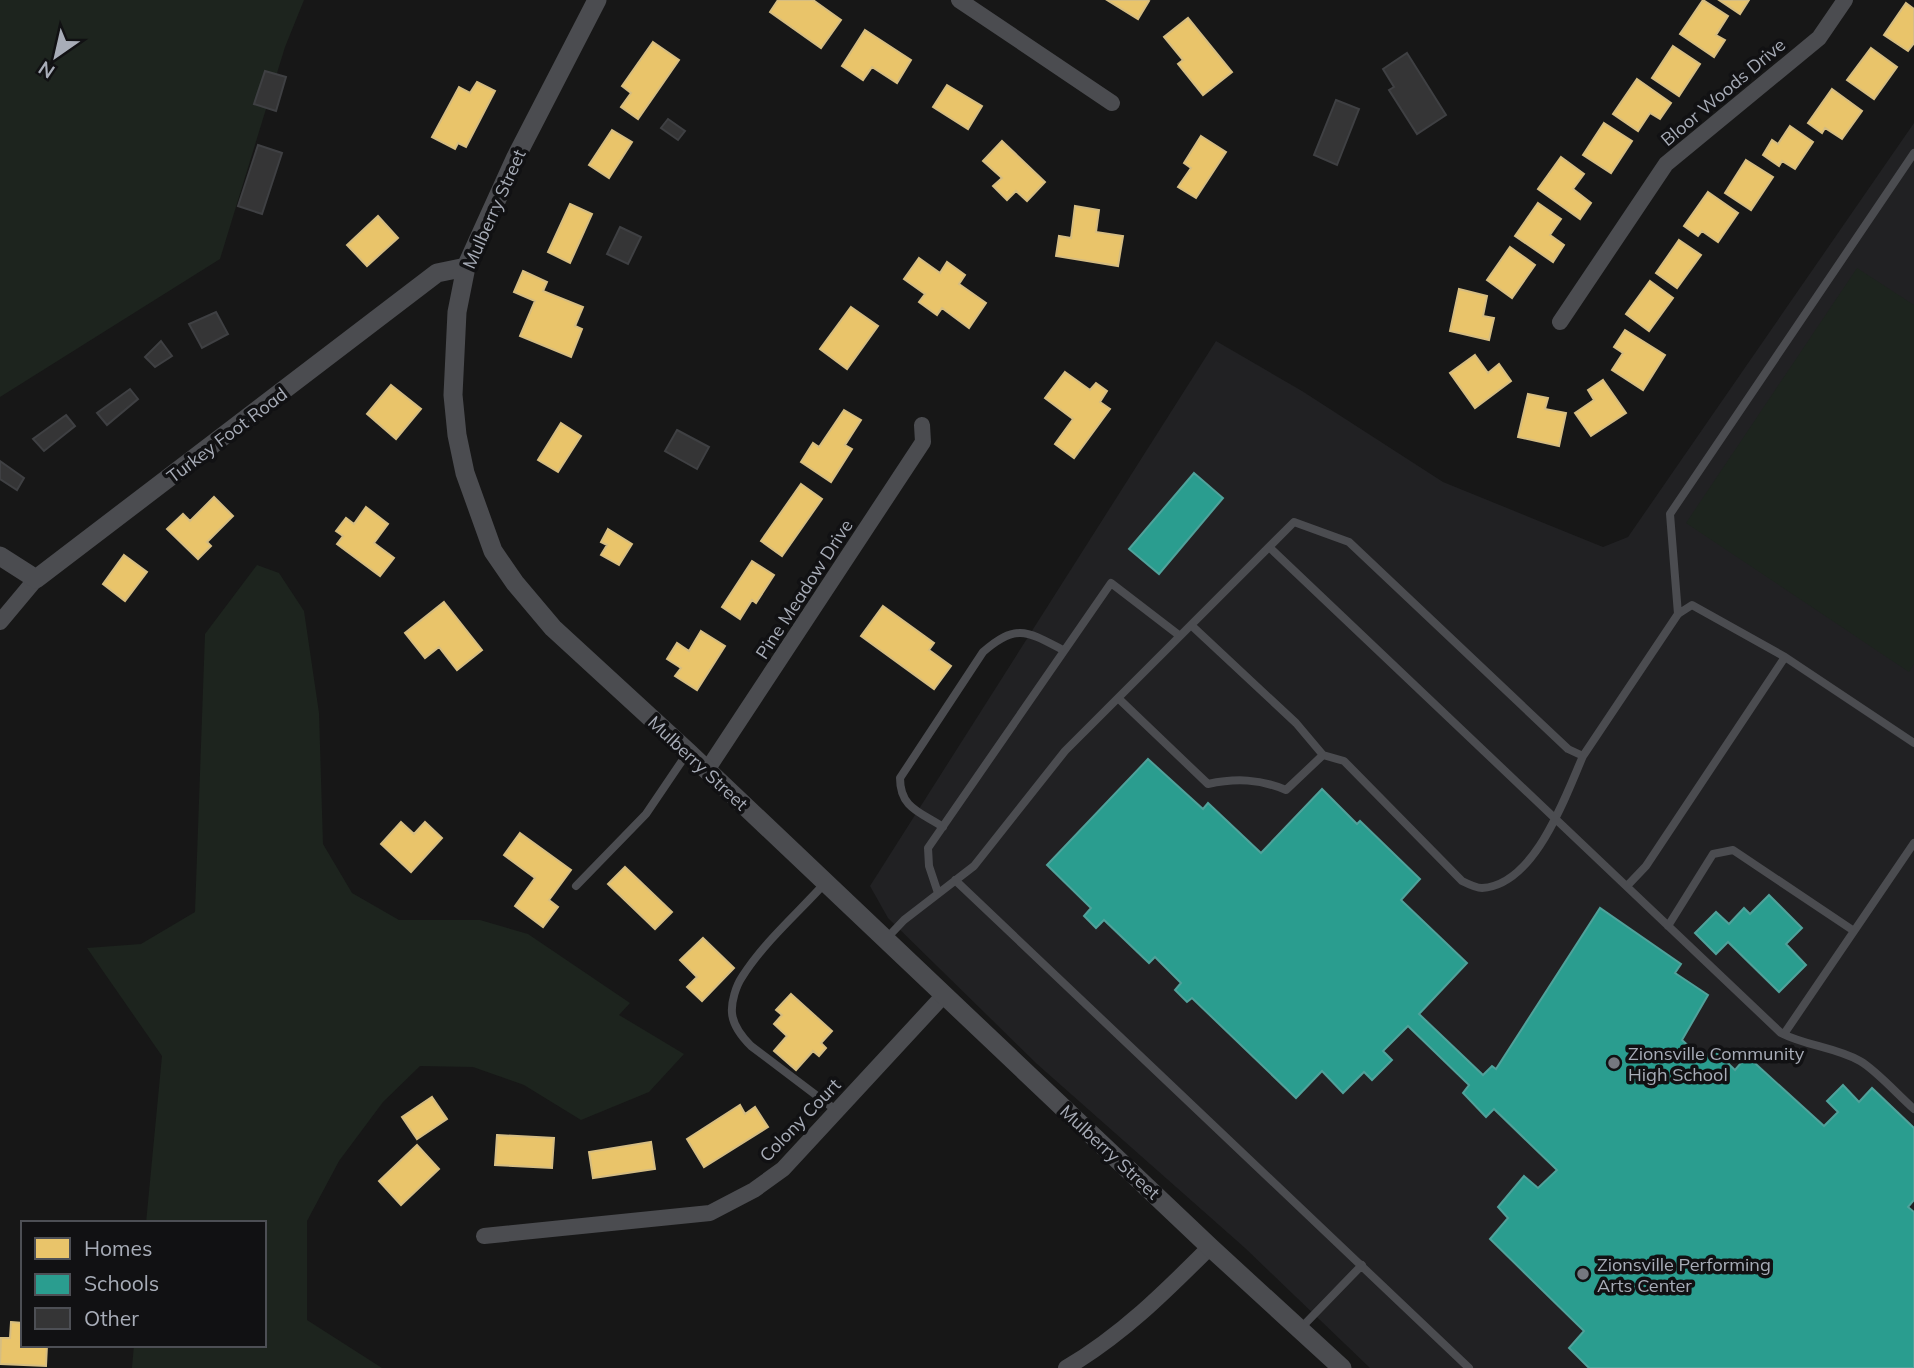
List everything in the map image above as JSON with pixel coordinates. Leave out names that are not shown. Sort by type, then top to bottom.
[{"type":"street","name":"Mulberry Street","points":[[597,0],[516,157],[466,267],[457,312],[453,395],[464,473],[493,551],[515,583],[553,628],[1342,1368]]},
{"type":"street","points":[[959,0],[1112,103]]},
{"type":"street","name":"Bloor Woods Drive","points":[[1560,321],[1666,164],[1818,38],[1845,0]]},
{"type":"street","name":"Turkey Foot Road","points":[[0,622],[36,579],[437,273],[466,267]]},
{"type":"street","name":"Pine Meadow Drive","points":[[707,770],[923,442],[922,425]]},
{"type":"street","points":[[0,556],[36,579]]},
{"type":"street","name":"Colony Court","points":[[484,1236],[710,1213],[754,1190],[783,1169],[944,995]]},
{"type":"street","points":[[1066,1368],[1134,1321],[1210,1247]]},
{"type":"lane","points":[[1678,614],[1670,514],[1914,153]]},
{"type":"lane","points":[[886,940],[904,920],[974,866],[1065,751],[1294,522],[1349,542],[1567,749],[1583,757]]},
{"type":"lane","points":[[1269,547],[1784,1034],[1800,1042],[1825,1046],[1862,1061],[1914,1109]]},
{"type":"lane","points":[[938,893],[929,866],[928,848],[1111,583],[1180,636]]},
{"type":"lane","points":[[1191,625],[1296,723],[1323,755],[1344,761],[1462,881],[1480,888],[1511,878],[1526,864],[1555,820],[1583,757],[1678,614],[1692,605],[1785,657],[1914,743]]},
{"type":"lane","points":[[943,827],[906,803],[900,793],[900,778],[983,652],[1000,638],[1017,632],[1038,637],[1063,650]]},
{"type":"lane","points":[[1627,886],[1646,866],[1785,657]]},
{"type":"lane","points":[[1118,698],[1208,784],[1235,779],[1275,785],[1286,790],[1323,755]]},
{"type":"lane","points":[[576,886],[646,814],[688,752]]},
{"type":"lane","points":[[1784,1034],[1914,843]]},
{"type":"lane","points":[[1668,926],[1713,855],[1733,850],[1854,932]]},
{"type":"lane","points":[[955,880],[1469,1368]]},
{"type":"lane","points":[[825,883],[755,958],[740,979],[732,1015],[740,1034],[751,1046],[837,1111]]},
{"type":"lane","points":[[1300,1329],[1362,1265]]},
{"type":"shaded area","points":[[0,0],[304,0],[285,47],[220,259],[0,397]]},
{"type":"shaded area","name":"Zionsville Community High School","points":[[1914,123],[1914,1368],[1370,1368],[1245,1248],[1037,1064],[888,918],[870,886],[1216,341],[1302,391],[1443,482],[1603,547],[1628,537]]},
{"type":"shaded area","points":[[1857,268],[1914,305],[1914,664],[1909,672],[1686,523]]},
{"type":"shaded area","points":[[257,565],[279,573],[304,611],[319,713],[323,844],[352,893],[399,920],[480,920],[528,934],[630,1003],[619,1015],[684,1054],[649,1092],[581,1120],[524,1085],[473,1067],[420,1066],[383,1102],[339,1161],[307,1221],[307,1320],[382,1368],[132,1368],[134,1347],[266,1347],[266,1221],[146,1221],[162,1056],[87,948],[141,944],[195,912],[205,634]]},
{"type":"building: Homes","points":[[778,0],[813,0],[841,20],[821,48],[770,12]]},
{"type":"building: Homes","points":[[1107,0],[1147,0],[1149,1],[1138,19]]},
{"type":"building: Homes","points":[[1703,0],[1728,16],[1716,35],[1725,40],[1714,57],[1680,34]]},
{"type":"building: Homes","points":[[1719,0],[1749,0],[1740,14]]},
{"type":"building: Homes","points":[[1906,3],[1914,9],[1914,43],[1908,51],[1884,35]]},
{"type":"building: Homes","points":[[1188,18],[1232,72],[1203,95],[1178,64],[1183,60],[1164,37]]},
{"type":"building: Homes","points":[[865,30],[911,60],[897,83],[872,67],[863,80],[842,66]]},
{"type":"building: Homes","points":[[653,42],[679,60],[638,119],[621,107],[631,93],[622,86]]},
{"type":"building: Homes","points":[[1673,46],[1700,64],[1679,96],[1652,78]]},
{"type":"building: Homes","points":[[1871,48],[1897,67],[1874,99],[1847,80]]},
{"type":"building: Homes","points":[[1637,79],[1671,103],[1660,119],[1650,113],[1638,131],[1613,114]]},
{"type":"building: Homes","points":[[477,82],[495,91],[466,147],[458,143],[455,149],[432,137],[459,87],[470,93]]},
{"type":"building: Homes","points":[[947,85],[982,106],[968,129],[933,107]]},
{"type":"building: Homes","points":[[1832,89],[1862,111],[1842,139],[1825,128],[1822,133],[1808,123]]},
{"type":"building: Homes","points":[[1604,123],[1632,141],[1611,173],[1583,155]]},
{"type":"building: Homes","points":[[1790,126],[1813,142],[1795,169],[1782,161],[1779,166],[1763,155],[1772,140],[1778,144]]},
{"type":"building: Homes","points":[[612,130],[632,142],[609,178],[589,165]]},
{"type":"building: Homes","points":[[1201,136],[1226,152],[1196,198],[1178,187],[1191,168],[1184,163]]},
{"type":"building: Homes","points":[[1002,141],[1045,182],[1027,201],[1016,191],[1007,200],[993,186],[1002,178],[983,161]]},
{"type":"building: Homes","points":[[1561,157],[1584,174],[1573,189],[1591,203],[1580,219],[1538,189]]},
{"type":"building: Homes","points":[[1746,160],[1773,177],[1751,210],[1725,193]]},
{"type":"building: Homes","points":[[1708,192],[1738,213],[1718,242],[1702,231],[1698,236],[1684,226]]},
{"type":"building: Homes","points":[[1538,203],[1561,219],[1550,235],[1564,245],[1553,262],[1515,236]]},
{"type":"building: Homes","points":[[570,204],[592,214],[570,263],[548,252]]},
{"type":"building: Homes","points":[[1075,206],[1099,210],[1096,232],[1123,236],[1118,266],[1056,256],[1059,236],[1071,238]]},
{"type":"building: Homes","points":[[378,216],[398,238],[367,266],[347,245]]},
{"type":"building: Homes","points":[[1679,240],[1701,255],[1677,288],[1656,273]]},
{"type":"building: Homes","points":[[1510,247],[1535,265],[1512,298],[1487,280]]},
{"type":"building: Homes","points":[[919,258],[940,273],[947,262],[965,275],[959,284],[986,303],[969,328],[942,308],[937,315],[919,302],[925,294],[904,279]]},
{"type":"building: Homes","points":[[523,271],[547,282],[543,291],[583,307],[575,326],[582,329],[571,357],[520,336],[535,301],[514,292]]},
{"type":"building: Homes","points":[[1650,281],[1673,298],[1649,331],[1626,314]]},
{"type":"building: Homes","points":[[1459,289],[1487,296],[1483,316],[1494,318],[1489,340],[1450,331]]},
{"type":"building: Homes","points":[[851,307],[878,326],[847,369],[820,349]]},
{"type":"building: Homes","points":[[1625,330],[1665,355],[1643,390],[1612,370],[1623,353],[1614,347]]},
{"type":"building: Homes","points":[[1475,355],[1488,373],[1499,364],[1511,381],[1475,408],[1450,373]]},
{"type":"building: Homes","points":[[1065,372],[1090,390],[1096,383],[1107,391],[1100,402],[1110,409],[1074,458],[1055,444],[1073,419],[1045,398]]},
{"type":"building: Homes","points":[[1603,380],[1626,413],[1591,436],[1575,413],[1594,400],[1588,390]]},
{"type":"building: Homes","points":[[391,385],[421,409],[396,439],[367,414]]},
{"type":"building: Homes","points":[[1528,394],[1548,398],[1545,409],[1566,413],[1559,446],[1518,437]]},
{"type":"building: Homes","points":[[844,410],[861,420],[845,445],[852,449],[831,482],[801,462],[813,443],[819,447]]},
{"type":"building: Homes","points":[[561,423],[581,436],[558,472],[538,460]]},
{"type":"building: Homes","points":[[801,484],[822,499],[782,556],[761,541]]},
{"type":"building: Homes","points":[[214,497],[233,516],[207,542],[211,546],[198,559],[167,529],[183,514],[190,521]]},
{"type":"building: Homes","points":[[366,507],[388,524],[374,543],[394,558],[380,576],[337,544],[343,536],[336,531],[346,518],[354,524]]},
{"type":"building: Homes","points":[[608,529],[632,544],[619,565],[601,555],[607,545],[601,542]]},
{"type":"building: Homes","points":[[124,555],[147,572],[125,601],[103,584]]},
{"type":"building: Homes","points":[[752,561],[774,575],[756,603],[752,600],[740,619],[722,607]]},
{"type":"building: Homes","points":[[444,602],[482,650],[457,670],[439,647],[425,658],[405,633]]},
{"type":"building: Homes","points":[[883,606],[934,643],[929,650],[951,666],[934,689],[861,636]]},
{"type":"building: Homes","points":[[701,631],[725,646],[697,690],[675,676],[681,668],[667,659],[677,643],[689,651]]},
{"type":"building: Homes","points":[[401,822],[414,834],[425,822],[442,838],[411,872],[381,844]]},
{"type":"building: Homes","points":[[520,833],[571,870],[549,900],[558,907],[543,927],[515,906],[535,878],[504,855]]},
{"type":"building: Homes","points":[[625,867],[672,912],[655,929],[608,884]]},
{"type":"building: Homes","points":[[703,938],[734,968],[702,1001],[687,987],[697,977],[680,960]]},
{"type":"building: Homes","points":[[791,994],[832,1031],[821,1043],[826,1048],[819,1056],[813,1051],[796,1070],[774,1051],[787,1036],[774,1024],[782,1015],[776,1010]]},
{"type":"building: Homes","points":[[432,1097],[447,1119],[417,1139],[402,1117]]},
{"type":"building: Homes","points":[[740,1105],[745,1114],[755,1107],[768,1127],[704,1167],[687,1139]]},
{"type":"building: Homes","points":[[497,1135],[554,1138],[552,1168],[495,1165]]},
{"type":"building: Homes","points":[[651,1142],[655,1169],[593,1178],[589,1152]]},
{"type":"building: Homes","points":[[417,1145],[439,1169],[401,1205],[379,1181]]},
{"type":"building: Homes","points":[[11,1322],[21,1323],[21,1347],[47,1347],[46,1366],[0,1364],[1,1338],[10,1338]]},
{"type":"building: Schools","points":[[1194,473],[1223,498],[1159,574],[1129,549]]},
{"type":"building: Schools","name":"Zionsville Community High School","points":[[1148,759],[1203,809],[1208,803],[1261,853],[1322,789],[1357,824],[1360,821],[1420,879],[1401,900],[1467,963],[1419,1014],[1483,1075],[1492,1066],[1496,1069],[1600,908],[1681,964],[1675,973],[1708,995],[1682,1040],[1703,1059],[1713,1049],[1735,1070],[1747,1056],[1824,1126],[1838,1112],[1827,1101],[1843,1085],[1859,1102],[1872,1088],[1914,1128],[1914,1200],[1908,1207],[1914,1212],[1914,1368],[1589,1368],[1569,1348],[1584,1331],[1490,1239],[1508,1218],[1498,1207],[1524,1176],[1538,1188],[1557,1170],[1494,1109],[1486,1117],[1463,1093],[1469,1085],[1408,1026],[1383,1051],[1392,1060],[1372,1080],[1364,1072],[1343,1093],[1322,1071],[1296,1098],[1192,998],[1187,1002],[1175,990],[1181,983],[1155,957],[1149,963],[1104,920],[1096,928],[1084,916],[1091,908],[1047,865]]},
{"type":"building: Schools","points":[[1769,895],[1802,928],[1786,944],[1806,965],[1779,992],[1728,942],[1716,954],[1695,933],[1716,912],[1729,924],[1744,908],[1750,914]]},
{"type":"building: Other","points":[[1407,53],[1446,115],[1417,134],[1389,90],[1394,87],[1383,69]]},
{"type":"building: Other","points":[[265,71],[286,77],[276,111],[254,104]]},
{"type":"building: Other","points":[[1336,100],[1359,109],[1337,165],[1314,155]]},
{"type":"building: Other","points":[[668,119],[685,131],[678,140],[661,128]]},
{"type":"building: Other","points":[[258,145],[282,153],[262,214],[238,206]]},
{"type":"building: Other","points":[[620,227],[641,237],[628,264],[607,254]]},
{"type":"building: Other","points":[[216,312],[228,334],[202,348],[189,324]]},
{"type":"building: Other","points":[[161,341],[172,356],[155,367],[145,357]]},
{"type":"building: Other","points":[[130,389],[138,399],[107,425],[97,413]]},
{"type":"building: Other","points":[[66,415],[75,426],[44,451],[33,439]]},
{"type":"building: Other","points":[[677,430],[709,447],[697,469],[665,451]]},
{"type":"building: Other","points":[[0,461],[24,478],[17,490],[0,479]]},
{"type":"place","name":"Zionsville Community High School","points":[[1614,1063]]},
{"type":"place","name":"Zionsville Performing Arts Center","points":[[1583,1274]]}]
